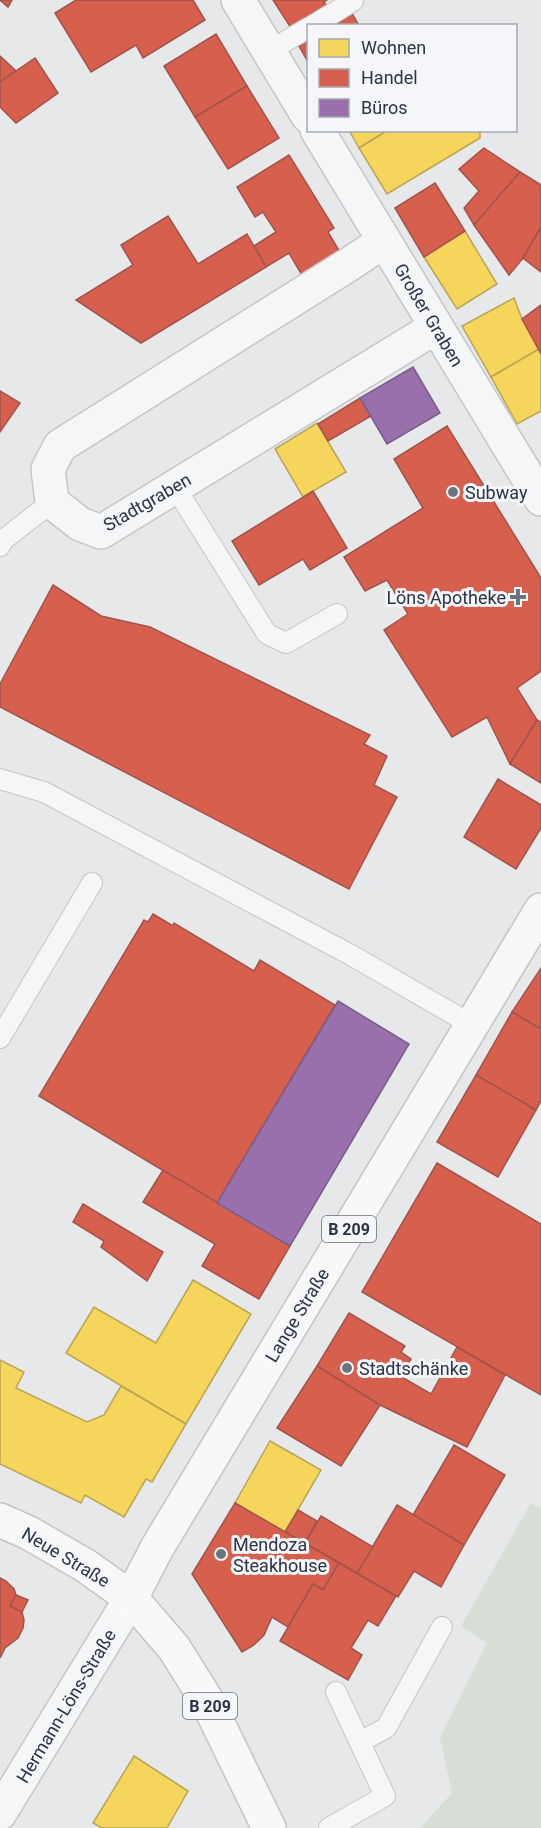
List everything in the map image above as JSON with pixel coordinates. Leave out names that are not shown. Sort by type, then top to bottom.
[{"type":"main road","name":"Lange Straße","points":[[131,1598],[163,1538],[541,910]]},
{"type":"main road","name":"Neue Straße","points":[[0,1520],[29,1533],[86,1566],[131,1598]]},
{"type":"main road","name":"B 209","points":[[131,1598],[174,1648],[206,1699],[269,1828]]},
{"type":"street","points":[[238,0],[307,113]]},
{"type":"street","name":"Großer Graben","points":[[318,132],[541,497]]},
{"type":"street","points":[[52,502],[48,470],[60,446],[384,241]]},
{"type":"street","name":"Stadtgraben","points":[[52,502],[80,524],[102,532],[436,327]]},
{"type":"street","name":"Hermann-Löns-Straße","points":[[3,1801],[131,1598]]},
{"type":"lane","points":[[315,24],[353,1]]},
{"type":"lane","points":[[269,51],[307,29]]},
{"type":"lane","points":[[175,487],[267,634],[286,643],[337,614]]},
{"type":"lane","points":[[0,546],[3,540],[52,502]]},
{"type":"lane","points":[[0,779],[44,792],[351,955],[472,1025]]},
{"type":"lane","points":[[0,1038],[92,883]]},
{"type":"lane","points":[[360,1742],[386,1728],[442,1627]]},
{"type":"lane","points":[[329,1828],[385,1796],[336,1692]]},
{"type":"shaded area","points":[[531,1503],[541,1509],[541,1828],[420,1828],[452,1793],[440,1738],[487,1643],[461,1626]]},
{"type":"building: Wohnen","points":[[350,132],[385,132],[359,148]]},
{"type":"building: Wohnen","points":[[385,132],[480,132],[480,138],[387,194],[359,148]]},
{"type":"building: Wohnen","points":[[465,231],[497,284],[457,309],[424,257]]},
{"type":"building: Wohnen","points":[[514,298],[522,319],[539,349],[491,377],[462,326]]},
{"type":"building: Wohnen","points":[[539,349],[541,354],[541,411],[517,424],[491,377]]},
{"type":"building: Wohnen","points":[[317,423],[346,472],[303,497],[275,449]]},
{"type":"building: Wohnen","points":[[193,1280],[251,1314],[186,1424],[66,1353],[94,1307],[156,1343]]},
{"type":"building: Wohnen","points":[[0,1360],[24,1372],[16,1388],[87,1422],[104,1415],[121,1386],[186,1424],[152,1482],[146,1479],[124,1517],[85,1495],[81,1503],[0,1464]]},
{"type":"building: Wohnen","points":[[270,1441],[321,1470],[285,1532],[235,1503]]},
{"type":"building: Wohnen","points":[[134,1756],[188,1791],[167,1828],[102,1828],[93,1823]]},
{"type":"building: Handel","points":[[0,0],[12,0],[8,7]]},
{"type":"building: Handel","points":[[76,0],[193,0],[205,20],[143,58],[136,45],[91,72],[55,13]]},
{"type":"building: Handel","points":[[273,0],[327,0],[324,2],[327,7],[291,28]]},
{"type":"building: Handel","points":[[352,13],[358,24],[335,24]]},
{"type":"building: Handel","points":[[216,34],[247,86],[195,117],[164,66]]},
{"type":"building: Handel","points":[[307,41],[307,60],[299,46]]},
{"type":"building: Handel","points":[[0,56],[16,71],[0,82]]},
{"type":"building: Handel","points":[[35,58],[58,93],[16,123],[0,107],[0,82]]},
{"type":"building: Handel","points":[[247,86],[279,138],[228,169],[195,117]]},
{"type":"building: Handel","points":[[484,148],[520,172],[474,225],[464,208],[479,191],[459,169]]},
{"type":"building: Handel","points":[[289,155],[334,228],[328,232],[341,254],[303,277],[289,253],[266,267],[254,246],[276,232],[263,212],[255,217],[237,187]]},
{"type":"building: Handel","points":[[520,172],[541,185],[541,227],[523,258],[509,275],[474,225]]},
{"type":"building: Handel","points":[[435,183],[465,231],[424,257],[395,208]]},
{"type":"building: Handel","points":[[168,216],[198,264],[247,234],[266,267],[141,343],[76,300],[133,265],[121,245]]},
{"type":"building: Handel","points":[[541,227],[541,272],[523,258]]},
{"type":"building: Handel","points":[[541,305],[541,354],[522,319]]},
{"type":"building: Handel","points":[[0,391],[20,403],[0,432]]},
{"type":"building: Handel","points":[[360,398],[371,416],[328,441],[318,424]]},
{"type":"building: Handel","points":[[447,426],[541,578],[541,671],[517,688],[537,720],[510,764],[487,717],[452,737],[384,630],[408,614],[387,580],[365,591],[344,557],[423,508],[394,459]]},
{"type":"building: Handel","points":[[313,491],[347,548],[310,570],[303,559],[259,585],[232,541]]},
{"type":"building: Handel","points":[[53,585],[101,616],[150,627],[370,735],[364,744],[387,756],[374,785],[397,797],[349,889],[0,707],[0,684]]},
{"type":"building: Handel","points":[[537,720],[541,722],[541,783],[510,764]]},
{"type":"building: Handel","points":[[498,779],[541,805],[541,828],[516,869],[464,837]]},
{"type":"building: Handel","points":[[153,914],[173,926],[174,923],[254,971],[260,960],[335,1005],[217,1203],[39,1096],[144,920],[148,922]]},
{"type":"building: Handel","points":[[541,968],[541,1029],[512,1012]]},
{"type":"building: Handel","points":[[512,1012],[541,1029],[541,1101],[536,1110],[476,1075]]},
{"type":"building: Handel","points":[[476,1075],[536,1110],[498,1177],[437,1142]]},
{"type":"building: Handel","points":[[437,1163],[541,1224],[541,1395],[362,1292]]},
{"type":"building: Handel","points":[[163,1170],[290,1246],[259,1299],[202,1266],[215,1244],[143,1202]]},
{"type":"building: Handel","points":[[83,1204],[163,1252],[147,1281],[101,1247],[104,1241],[73,1222]]},
{"type":"building: Handel","points":[[349,1313],[405,1346],[401,1352],[411,1359],[400,1376],[431,1394],[457,1347],[505,1375],[467,1447],[380,1405],[317,1366]]},
{"type":"building: Handel","points":[[317,1366],[380,1405],[341,1466],[277,1428]]},
{"type":"building: Handel","points":[[454,1445],[505,1475],[464,1545],[413,1515]]},
{"type":"building: Handel","points":[[235,1503],[339,1563],[323,1590],[313,1584],[288,1627],[272,1617],[264,1635],[242,1652],[192,1574]]},
{"type":"building: Handel","points":[[397,1505],[464,1545],[441,1587],[414,1571],[398,1597],[357,1573]]},
{"type":"building: Handel","points":[[298,1510],[317,1521],[305,1543],[285,1532]]},
{"type":"building: Handel","points":[[321,1516],[373,1547],[357,1573],[305,1543]]},
{"type":"building: Handel","points":[[339,1563],[396,1596],[378,1626],[368,1620],[351,1648],[362,1655],[348,1680],[280,1641],[313,1584],[323,1590]]},
{"type":"building: Handel","points":[[0,1578],[14,1589],[16,1595],[10,1606],[22,1612],[24,1620],[18,1638],[5,1648],[0,1658]]},
{"type":"building: Handel","points":[[16,1595],[28,1600],[22,1612],[10,1606]]},
{"type":"building: Büros","points":[[413,367],[440,413],[387,444],[360,398]]},
{"type":"building: Büros","points":[[338,1001],[409,1044],[290,1246],[217,1203]]},
{"type":"place","name":"Subway","points":[[453,492]]},
{"type":"place","name":"Löns Apotheke","points":[[518,597]]},
{"type":"place","name":"Stadtschänke","points":[[347,1368]]},
{"type":"place","name":"Mendoza Steakhouse","points":[[221,1554]]}]
